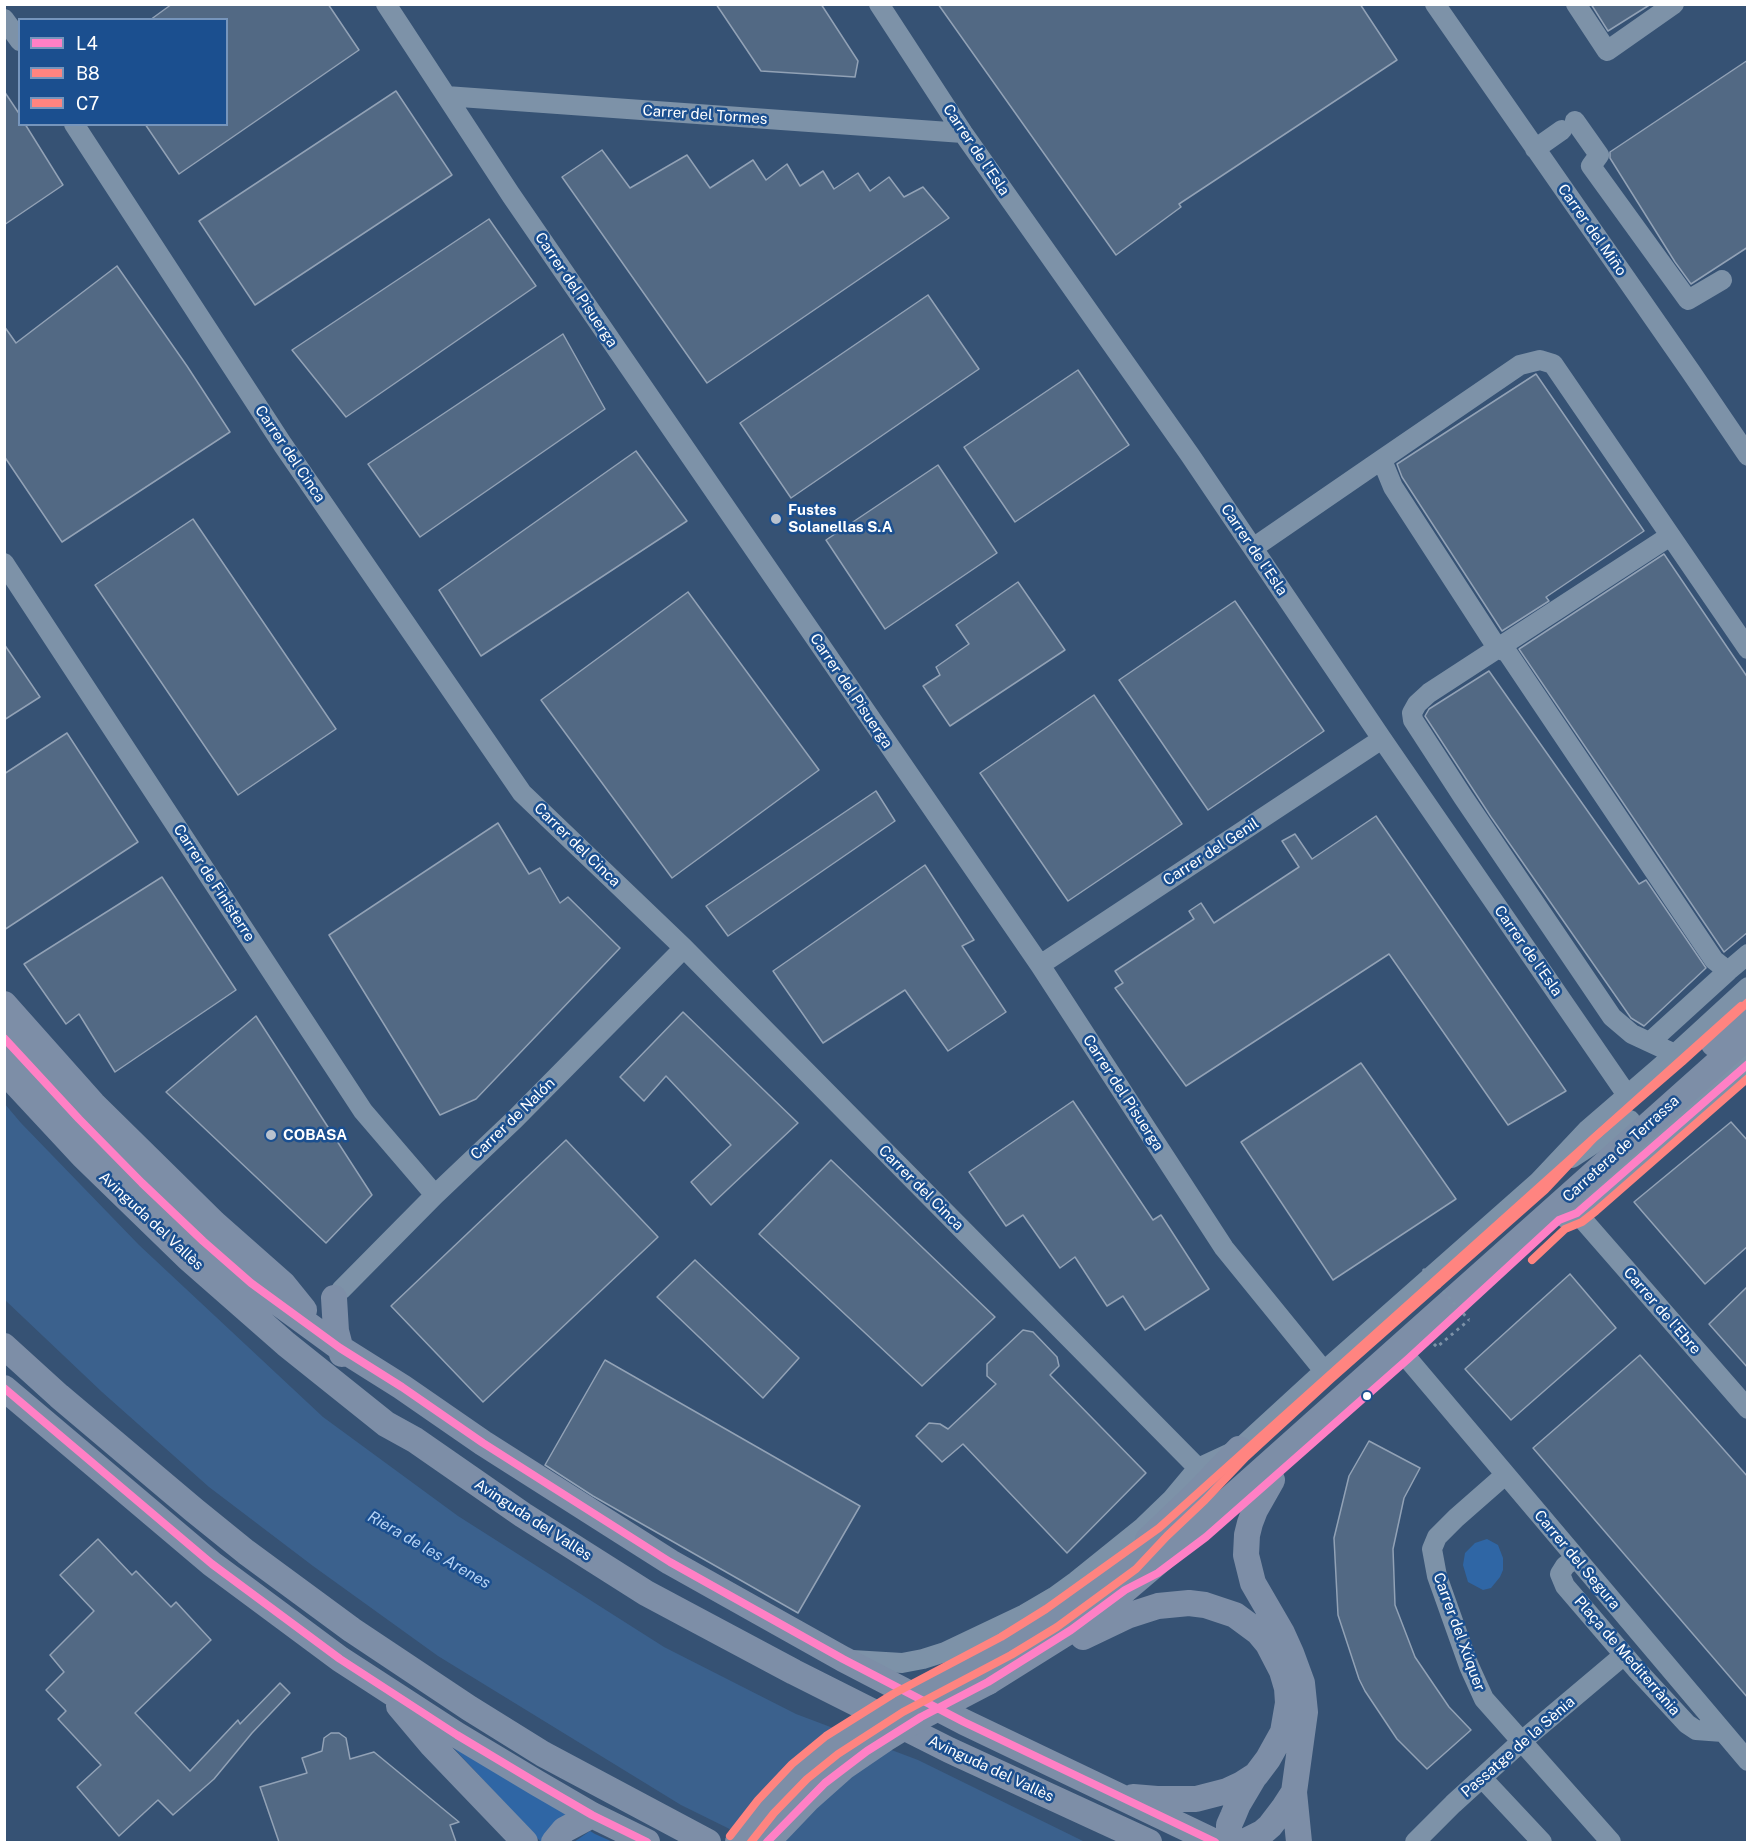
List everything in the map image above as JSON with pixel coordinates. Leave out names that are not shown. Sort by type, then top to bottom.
[{"type":"main road","points":[[4,1004],[93,1104],[214,1223],[282,1284],[291,1305],[338,1294],[336,1331],[340,1348],[350,1371],[360,1384],[396,1415],[415,1440]]},
{"type":"main road","name":"Carretera de Terrassa","points":[[738,1842],[759,1815],[800,1771],[832,1745],[898,1703],[1030,1632],[1069,1607],[1166,1536],[1629,1107],[1748,1014]]},
{"type":"main road","name":"Carretera de Terrassa","points":[[767,1842],[825,1783],[867,1751],[921,1717],[988,1682],[1071,1630],[1125,1590],[1748,1036]]},
{"type":"main road","name":"Avinguda del Vallès","points":[[4,1037],[79,1119],[142,1183],[229,1264],[291,1305],[314,1329],[340,1348],[402,1387],[483,1443],[670,1562],[843,1659],[964,1722],[1215,1842]]},
{"type":"main road","name":"Avinguda del Vallès","points":[[4,1071],[83,1156],[148,1220],[286,1344],[386,1424],[415,1440],[523,1515],[646,1593],[794,1672],[949,1750],[1149,1842]]},
{"type":"main road","points":[[1125,1590],[1158,1573],[1180,1556],[1272,1480],[1408,1359],[1568,1216],[1599,1168]]},
{"type":"main road","points":[[4,1346],[59,1396],[194,1510],[352,1630],[543,1754],[708,1842]]},
{"type":"main road","points":[[4,1388],[212,1564],[340,1659],[457,1735],[592,1815],[647,1842]]},
{"type":"main road","points":[[1130,1561],[1239,1449]]},
{"type":"main road","points":[[1272,1480],[1250,1523],[1246,1555],[1253,1582],[1282,1634],[1302,1683],[1305,1712],[1294,1792],[1299,1842]]},
{"type":"main road","points":[[988,1682],[1027,1666],[1094,1631],[1158,1606],[1189,1603],[1205,1605],[1224,1610],[1247,1622],[1268,1644],[1282,1671],[1288,1703],[1282,1732],[1268,1759],[1238,1804],[1229,1825],[1229,1842]]},
{"type":"main road","points":[[384,1688],[431,1744],[525,1842]]},
{"type":"main road","points":[[1113,1794],[1154,1799],[1196,1799],[1227,1791],[1256,1775]]},
{"type":"main road","points":[[1244,1842],[1270,1826],[1294,1792]]},
{"type":"main road","points":[[1085,1813],[1142,1829],[1175,1842]]},
{"type":"main road","points":[[554,1842],[564,1830],[592,1815]]},
{"type":"street","name":"Carrer del Pisuerga","points":[[386,4],[511,195],[1040,965],[1224,1248],[1324,1371]]},
{"type":"street","name":"Carrer de l'Esla","points":[[879,4],[963,133],[1183,445],[1629,1107]]},
{"type":"street","name":"Carrer del Miño","points":[[1435,4],[1748,456]]},
{"type":"street","points":[[1576,4],[1607,51],[1674,4]]},
{"type":"street","points":[[4,19],[13,40]]},
{"type":"street","name":"Carrer del Tormes","points":[[446,96],[963,133]]},
{"type":"street","points":[[1535,149],[1569,125],[1599,155],[1591,166],[1688,300],[1722,280]]},
{"type":"street","name":"Carrer del Cinca","points":[[75,126],[283,445],[522,793],[684,948],[1198,1468]]},
{"type":"street","points":[[1253,549],[1520,365],[1540,360],[1553,364],[1748,649]]},
{"type":"street","points":[[1384,459],[1384,465],[1393,487],[1498,649],[1507,652],[1714,960],[1728,971]]},
{"type":"street","points":[[1670,536],[1429,693],[1412,713],[1413,720],[1519,882],[1612,1017],[1632,1034],[1675,1054]]},
{"type":"street","name":"Carrer de Finisterre","points":[[4,563],[363,1111],[435,1195]]},
{"type":"street","name":"Carrer del Genil","points":[[1040,965],[1382,739]]},
{"type":"street","name":"Carrer de Nalón","points":[[338,1294],[684,948]]},
{"type":"street","points":[[1650,1042],[1748,954]]},
{"type":"street","points":[[1629,1107],[1675,1054],[1748,987]]},
{"type":"street","points":[[1568,1216],[1748,1064]]},
{"type":"street","name":"Carretera de Terrassa","points":[[1198,1468],[1239,1449],[1538,1182],[1629,1107]]},
{"type":"street","name":"Carrer de l'Ebre","points":[[1568,1216],[1748,1409]]},
{"type":"street","name":"Carrer del Segura","points":[[1408,1359],[1748,1761]]},
{"type":"street","points":[[843,1659],[902,1663],[923,1659],[964,1643],[990,1628],[1024,1614],[1054,1597],[1112,1553],[1172,1499],[1198,1468]]},
{"type":"street","name":"Carrer del Xúquer","points":[[1505,1475],[1437,1537],[1432,1549],[1437,1576],[1445,1602],[1484,1699],[1611,1842]]},
{"type":"street","name":"Plaça de Mediterrània","points":[[1575,1557],[1560,1574],[1565,1586],[1687,1724],[1696,1730],[1723,1732]]},
{"type":"street","name":"Passatge de la Sènia","points":[[1415,1842],[1522,1741],[1624,1655]]},
{"type":"street","points":[[1482,1778],[1542,1842]]},
{"type":"path","points":[[1423,1269],[1469,1320],[1437,1347]]},
{"type":"shaded area","points":[[1487,1539],[1498,1545],[1503,1558],[1503,1570],[1491,1588],[1483,1590],[1468,1582],[1463,1565],[1465,1553],[1475,1543]]},
{"type":"shaded area","points":[[447,1741],[572,1816],[546,1842],[541,1842]]},
{"type":"shaded area","points":[[590,1831],[595,1834],[613,1842],[574,1842]]},
{"type":"water","name":"Riera de les Arenes","points":[[4,1103],[139,1245],[323,1417],[458,1516],[664,1647],[796,1714],[918,1760],[1085,1842],[756,1842],[681,1805],[438,1656],[313,1566],[209,1487],[102,1392],[5,1300]]},
{"type":"building","points":[[172,4],[328,4],[359,50],[179,174],[146,126],[228,126],[228,18],[153,18]]},
{"type":"building","points":[[716,4],[821,4],[858,61],[855,77],[761,71]]},
{"type":"building","points":[[938,4],[1360,4],[1397,60],[1179,204],[1181,207],[1116,255]]},
{"type":"building","points":[[1591,4],[1651,4],[1608,31]]},
{"type":"building","points":[[1748,60],[1748,247],[1691,284],[1610,158],[1610,152]]},
{"type":"building","points":[[4,91],[18,112],[18,126],[26,126],[63,185],[4,225]]},
{"type":"building","points":[[396,91],[452,175],[255,305],[199,221]]},
{"type":"building","points":[[602,150],[630,188],[687,155],[710,188],[753,160],[766,180],[787,164],[800,186],[823,171],[834,189],[858,173],[870,191],[889,177],[904,197],[923,187],[949,218],[707,383],[562,177]]},
{"type":"building","points":[[489,219],[536,286],[346,417],[292,350]]},
{"type":"building","points":[[117,266],[230,432],[62,542],[4,456],[4,326],[16,343]]},
{"type":"building","points":[[928,295],[979,369],[791,498],[740,423]]},
{"type":"building","points":[[563,334],[605,409],[420,537],[368,464]]},
{"type":"building","points":[[1078,370],[1129,445],[1015,522],[964,447]]},
{"type":"building","points":[[1536,374],[1644,531],[1546,597],[1549,601],[1502,631],[1402,477],[1397,464]]},
{"type":"building","points":[[636,451],[687,521],[481,656],[439,590]]},
{"type":"building","points":[[938,465],[997,553],[885,629],[826,540]]},
{"type":"building","points":[[193,519],[336,729],[238,795],[95,585]]},
{"type":"building","points":[[1664,554],[1748,678],[1748,932],[1724,952],[1519,649]]},
{"type":"building","points":[[1018,582],[1065,650],[950,726],[923,686],[940,675],[936,667],[969,644],[956,625]]},
{"type":"building","points":[[688,592],[819,770],[672,878],[541,700]]},
{"type":"building","points":[[1235,601],[1324,731],[1208,810],[1119,680]]},
{"type":"building","points":[[4,644],[40,697],[4,720]]},
{"type":"building","points":[[1489,671],[1639,884],[1646,880],[1706,968],[1644,1026],[1631,1018],[1491,817],[1425,716],[1429,709]]},
{"type":"building","points":[[1094,695],[1182,824],[1068,901],[980,773]]},
{"type":"building","points":[[67,733],[138,842],[4,930],[4,774]]},
{"type":"building","points":[[876,791],[895,821],[728,936],[706,906]]},
{"type":"building","points":[[1376,816],[1566,1091],[1508,1125],[1389,954],[1186,1086],[1115,988],[1123,983],[1115,971],[1194,919],[1189,911],[1201,903],[1214,923],[1299,867],[1282,841],[1295,834],[1312,859]]},
{"type":"building","points":[[498,823],[529,874],[540,868],[560,903],[568,897],[620,948],[476,1099],[440,1115],[329,935]]},
{"type":"building","points":[[925,865],[974,940],[962,946],[1006,1012],[948,1051],[905,990],[823,1043],[773,971]]},
{"type":"building","points":[[162,877],[236,990],[115,1072],[79,1014],[66,1024],[24,964]]},
{"type":"building","points":[[683,1012],[798,1123],[711,1205],[691,1182],[731,1145],[666,1076],[644,1101],[620,1077]]},
{"type":"building","points":[[256,1016],[372,1195],[326,1243],[166,1092]]},
{"type":"building","points":[[1361,1063],[1456,1199],[1333,1280],[1241,1142]]},
{"type":"building","points":[[1073,1101],[1153,1220],[1161,1215],[1209,1289],[1145,1330],[1123,1296],[1107,1306],[1075,1257],[1060,1268],[1023,1215],[1006,1226],[969,1172]]},
{"type":"building","points":[[1731,1122],[1748,1141],[1748,1246],[1705,1284],[1634,1202]]},
{"type":"building","points":[[566,1140],[658,1237],[483,1402],[391,1306]]},
{"type":"building","points":[[831,1160],[995,1317],[922,1386],[759,1234]]},
{"type":"building","points":[[695,1260],[799,1358],[763,1398],[657,1297]]},
{"type":"building","points":[[1570,1274],[1616,1328],[1511,1420],[1465,1369]]},
{"type":"building","points":[[1748,1286],[1748,1368],[1709,1324]]},
{"type":"building","points":[[1023,1330],[1033,1332],[1057,1357],[1059,1366],[1050,1375],[1146,1473],[1067,1553],[963,1444],[942,1462],[916,1436],[929,1423],[940,1424],[948,1429],[996,1384],[987,1376],[987,1364]]},
{"type":"building","points":[[1640,1355],[1748,1477],[1748,1698],[1533,1448]]},
{"type":"building","points":[[605,1360],[860,1506],[798,1613],[593,1496],[545,1465]]},
{"type":"building","points":[[1369,1441],[1420,1468],[1404,1498],[1393,1549],[1395,1605],[1415,1657],[1449,1707],[1471,1730],[1427,1769],[1397,1739],[1365,1691],[1338,1615],[1334,1538],[1349,1476]]},
{"type":"building","points":[[98,1539],[132,1575],[136,1571],[171,1607],[176,1602],[211,1640],[135,1713],[190,1771],[238,1720],[240,1724],[280,1683],[290,1693],[252,1733],[214,1779],[173,1815],[158,1800],[119,1836],[77,1787],[101,1765],[58,1719],[66,1711],[46,1690],[64,1672],[50,1655],[94,1611],[60,1575]]},
{"type":"building","points":[[331,1733],[339,1733],[346,1738],[350,1759],[374,1752],[459,1822],[450,1825],[456,1842],[279,1842],[260,1787],[307,1773],[302,1758],[322,1751],[324,1738]]},
{"type":"transit line","name":"B8","points":[[751,1842],[774,1813],[807,1779],[838,1754],[903,1712],[1011,1655],[1057,1627],[1136,1569],[1246,1457],[1545,1190],[1594,1138],[1748,1002]]},
{"type":"transit line","name":"C7","points":[[730,1836],[758,1800],[792,1764],[826,1736],[893,1694],[1001,1637],[1046,1609],[1159,1528],[1741,1006]]},
{"type":"transit line","name":"L4","points":[[4,1038],[142,1183],[251,1283],[340,1348],[402,1387],[483,1443],[670,1562],[843,1659],[964,1722],[1215,1842]]},
{"type":"transit line","name":"L4","points":[[767,1842],[825,1783],[867,1751],[921,1717],[988,1682],[1071,1630],[1125,1590],[1158,1573],[1206,1537],[1408,1359],[1559,1220],[1577,1213],[1748,1064]]},
{"type":"transit line","name":"B8","points":[[1532,1260],[1565,1229],[1582,1222],[1596,1211],[1748,1078]]},
{"type":"transit line","name":"L4","points":[[4,1388],[212,1564],[340,1659],[457,1735],[537,1783],[592,1815],[647,1842]]},
{"type":"place","name":"Fustes Solanellas S.A","points":[[776,519]]},
{"type":"place","name":"COBASA","points":[[271,1135]]}]
